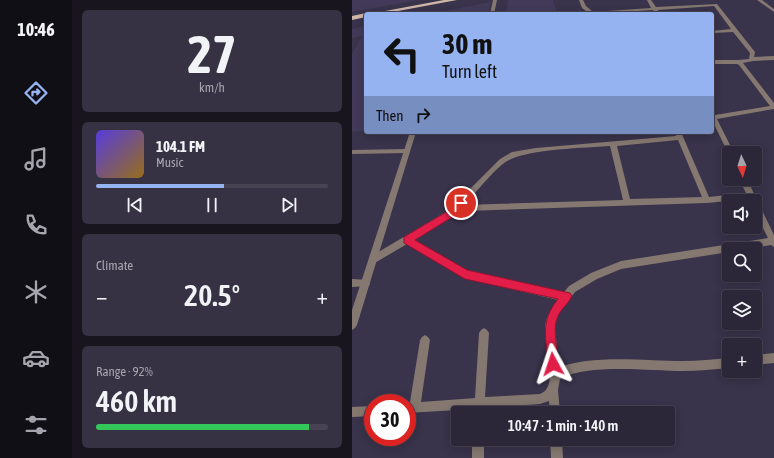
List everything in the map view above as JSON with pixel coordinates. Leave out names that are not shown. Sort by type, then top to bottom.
[{"type":"main road","points":[[384,12],[454,0]]},
{"type":"main road","points":[[352,18],[364,15]]},
{"type":"street","points":[[492,12],[495,0]]},
{"type":"street","points":[[582,0],[584,7],[590,12]]},
{"type":"street","points":[[649,0],[656,12],[704,5],[717,6],[753,53],[752,59]]},
{"type":"street","points":[[700,0],[704,5]]},
{"type":"street","points":[[759,0],[774,11]]},
{"type":"street","points":[[714,32],[735,30]]},
{"type":"street","points":[[714,62],[738,62],[752,59],[774,58]]},
{"type":"street","points":[[738,62],[774,107]]},
{"type":"street","points":[[714,115],[774,107]]},
{"type":"street","points":[[714,117],[728,146]]},
{"type":"street","points":[[352,325],[412,134]]},
{"type":"street","points":[[451,213],[502,161],[514,154],[536,150],[613,145],[679,135],[707,200]]},
{"type":"street","points":[[613,145],[627,202]]},
{"type":"street","points":[[352,152],[407,151]]},
{"type":"street","points":[[373,260],[451,213],[466,208],[722,200]]},
{"type":"street","points":[[554,406],[554,376],[550,327],[554,312],[572,289],[594,276],[621,265],[773,242],[762,219]]},
{"type":"street","points":[[407,240],[465,274],[566,296]]},
{"type":"street","points":[[352,283],[366,283]]},
{"type":"street","points":[[479,406],[484,333]]},
{"type":"street","points":[[414,394],[425,340]]},
{"type":"street","points":[[762,359],[774,358]]},
{"type":"street","points":[[554,376],[560,372],[602,365],[684,366],[722,363]]},
{"type":"street","points":[[493,406],[540,399],[549,396],[553,391]]},
{"type":"street","points":[[416,408],[451,408]]},
{"type":"street","points":[[352,412],[364,411]]},
{"type":"street","points":[[478,446],[478,458]]},
{"type":"street","points":[[556,446],[557,458]]},
{"type":"shaded area","points":[[352,0],[419,0],[352,12]]},
{"type":"shaded area","points":[[508,0],[553,0],[556,12],[506,12]]},
{"type":"shaded area","points":[[491,2],[488,12],[439,12]]},
{"type":"shaded area","points":[[364,26],[364,131],[352,132],[352,54],[362,36],[352,38],[352,29]]},
{"type":"route","points":[[461,203],[451,213],[407,240],[465,274],[566,296],[554,312],[550,327],[553,364]]}]
